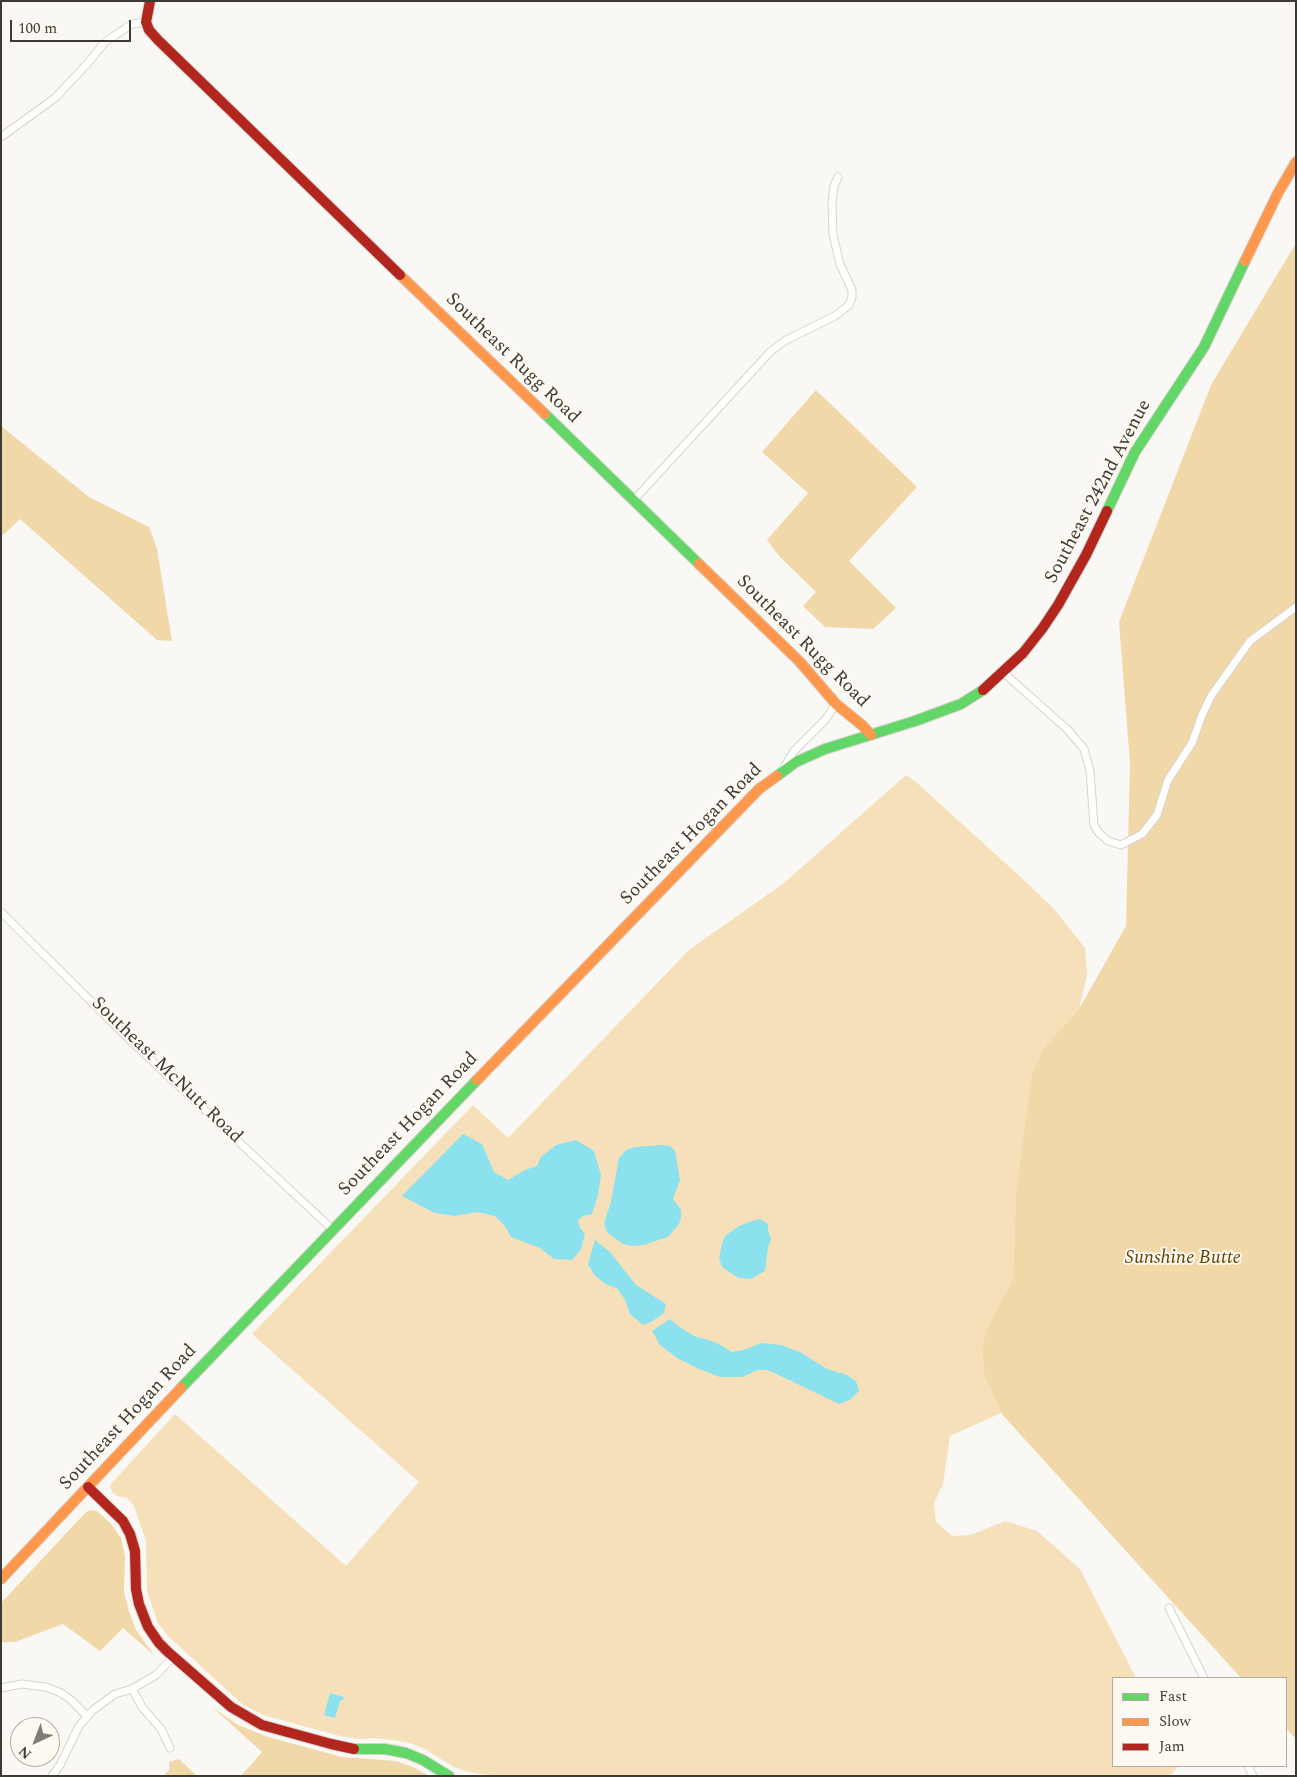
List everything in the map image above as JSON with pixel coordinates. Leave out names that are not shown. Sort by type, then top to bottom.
[{"type":"main road","points":[[146,22],[150,1]]},
{"type":"main road","name":"Southeast Rugg Road","points":[[146,22],[149,30],[158,40],[800,662],[836,704],[871,735]]},
{"type":"main road","name":"Southeast 242nd Avenue","points":[[871,735],[961,704],[988,687],[1004,673],[1042,629],[1073,580],[1135,452],[1204,347],[1278,193],[1296,162]]},
{"type":"main road","name":"Southeast Hogan Road","points":[[1,1579],[332,1230],[737,810],[758,790],[796,762],[816,753],[871,735]]},
{"type":"main road","points":[[88,1488],[119,1516],[130,1534],[135,1551],[138,1604],[144,1620],[153,1635],[231,1707],[256,1722],[345,1748],[385,1749],[406,1753],[424,1760],[449,1776]]},
{"type":"street","points":[[1,137],[55,98],[105,42],[132,24],[146,22]]},
{"type":"street","points":[[633,501],[770,352],[786,340],[835,316],[849,305],[852,290],[840,264],[833,234],[832,203],[834,186],[838,177]]},
{"type":"street","points":[[1004,673],[1068,730],[1084,749],[1090,771],[1094,825],[1099,834],[1108,841],[1121,845],[1142,834],[1157,815],[1168,780],[1192,743],[1211,696],[1250,641],[1296,607]]},
{"type":"street","points":[[781,772],[794,751],[821,724],[836,704]]},
{"type":"street","name":"Southeast McNutt Road","points":[[1,912],[132,1042],[332,1230]]},
{"type":"street","points":[[1169,1608],[1204,1677]]},
{"type":"street","points":[[52,1776],[60,1765],[79,1726],[87,1716],[115,1694],[132,1689],[156,1675],[174,1656]]},
{"type":"street","points":[[1,1688],[22,1684],[46,1687],[61,1693],[87,1716]]},
{"type":"street","points":[[132,1689],[142,1707],[161,1729],[170,1748]]},
{"type":"shaded area","points":[[906,775],[916,782],[1054,909],[1085,948],[1087,975],[1079,1009],[1045,1046],[1016,1193],[1013,1279],[988,1326],[985,1377],[1001,1413],[950,1436],[943,1484],[934,1503],[936,1522],[952,1536],[971,1535],[1005,1521],[1037,1531],[1080,1569],[1135,1677],[1112,1677],[1112,1767],[1178,1767],[1170,1776],[494,1776],[469,1772],[454,1767],[423,1748],[407,1742],[340,1736],[263,1715],[242,1704],[168,1636],[158,1623],[147,1591],[146,1541],[134,1506],[127,1498],[117,1496],[112,1492],[110,1485],[175,1414],[346,1566],[419,1482],[252,1334],[473,1105],[508,1138],[689,950],[784,883]]},
{"type":"green space","name":"Sunshine Butte","points":[[1296,243],[1296,1739],[1287,1729],[1287,1677],[1240,1677],[1001,1413],[985,1377],[982,1349],[988,1326],[1013,1279],[1016,1193],[1032,1075],[1045,1046],[1079,1009],[1126,926],[1130,763],[1119,622],[1211,385]]},
{"type":"green space","points":[[816,390],[917,487],[849,561],[896,608],[873,629],[825,627],[803,606],[816,592],[779,556],[767,540],[808,493],[762,452]]},
{"type":"green space","points":[[1,426],[89,497],[149,527],[157,549],[172,641],[157,640],[20,519],[1,537]]},
{"type":"green space","points":[[90,1510],[97,1511],[111,1524],[121,1538],[125,1556],[124,1592],[129,1611],[136,1630],[154,1655],[123,1628],[100,1651],[63,1624],[15,1642],[1,1642],[1,1603],[86,1512]]},
{"type":"green space","points":[[212,1707],[238,1725],[268,1737],[342,1757],[396,1761],[413,1767],[429,1776],[241,1776],[262,1752]]},
{"type":"green space","points":[[179,1759],[197,1776],[164,1776],[169,1770],[169,1762]]},
{"type":"water","points":[[463,1134],[482,1144],[494,1172],[508,1180],[525,1170],[537,1166],[541,1157],[556,1145],[576,1140],[594,1151],[601,1175],[598,1195],[592,1214],[583,1216],[578,1221],[580,1228],[585,1234],[581,1249],[572,1260],[554,1259],[540,1248],[511,1237],[504,1225],[495,1216],[477,1212],[455,1216],[435,1213],[402,1196]]},
{"type":"water","points":[[670,1146],[675,1151],[680,1180],[673,1199],[681,1210],[679,1224],[668,1237],[643,1245],[632,1246],[623,1244],[609,1234],[604,1223],[611,1202],[619,1158],[626,1150],[635,1147]]},
{"type":"water","points":[[760,1219],[768,1224],[771,1239],[765,1271],[751,1279],[739,1278],[723,1268],[719,1259],[722,1244],[725,1236],[739,1226]]},
{"type":"water","points":[[595,1240],[610,1252],[636,1285],[666,1304],[664,1313],[643,1325],[630,1314],[625,1300],[617,1288],[607,1285],[595,1276],[588,1264]]},
{"type":"water","points":[[670,1319],[694,1336],[715,1342],[732,1352],[747,1349],[761,1343],[781,1345],[800,1352],[827,1369],[847,1375],[856,1381],[859,1391],[850,1400],[839,1404],[768,1370],[758,1370],[742,1377],[720,1377],[699,1369],[677,1358],[660,1345],[652,1331]]},
{"type":"water","points":[[330,1693],[344,1697],[340,1701],[335,1718],[324,1715]]},
{"type":"traffic: fast","points":[[1107,511],[1135,452],[1204,347],[1245,261]]},
{"type":"traffic: fast","points":[[545,414],[699,564]]},
{"type":"traffic: fast","points":[[777,776],[796,762],[825,749],[915,721],[961,704],[983,690]]},
{"type":"traffic: fast","points":[[181,1388],[477,1080]]},
{"type":"traffic: fast","points":[[354,1749],[385,1749],[406,1753],[423,1760],[449,1776]]},
{"type":"traffic: slow","points":[[1245,261],[1278,193],[1296,162]]},
{"type":"traffic: slow","points":[[400,275],[545,414]]},
{"type":"traffic: slow","points":[[699,564],[800,662],[836,704],[871,735]]},
{"type":"traffic: slow","points":[[477,1080],[759,789],[777,776]]},
{"type":"traffic: slow","points":[[1,1579],[181,1388]]},
{"type":"traffic: jam","points":[[150,1],[146,22],[149,30],[158,40],[400,275]]},
{"type":"traffic: jam","points":[[983,690],[1023,653],[1042,629],[1086,555],[1107,511]]},
{"type":"traffic: jam","points":[[88,1487],[123,1521],[130,1534],[135,1551],[136,1589],[139,1604],[148,1627],[168,1652],[231,1707],[262,1725],[354,1749]]}]
